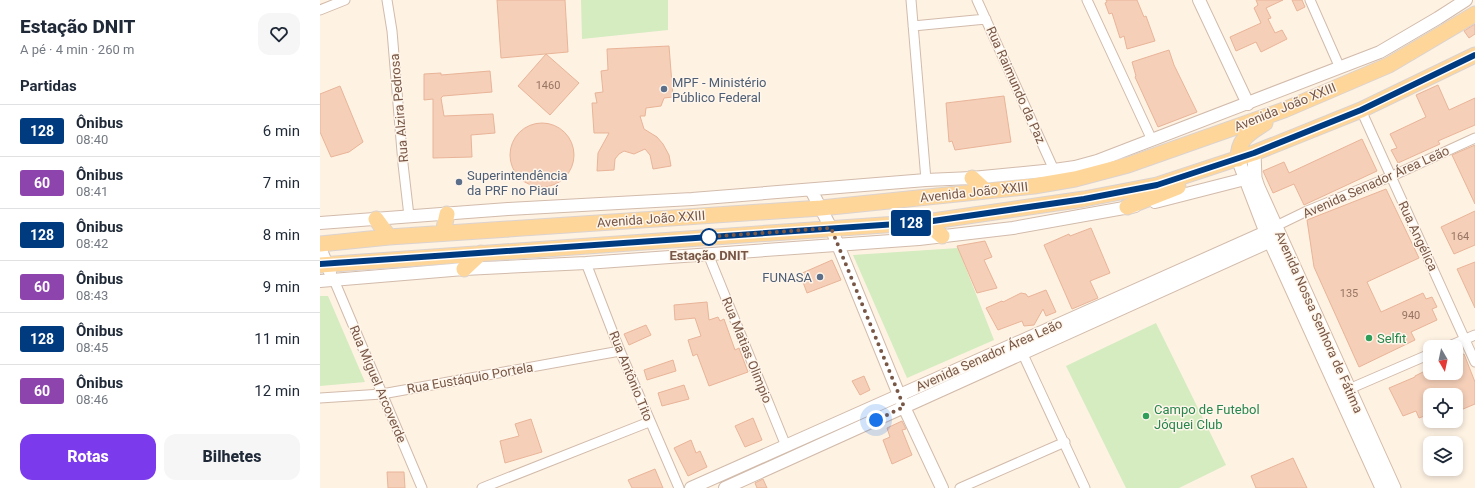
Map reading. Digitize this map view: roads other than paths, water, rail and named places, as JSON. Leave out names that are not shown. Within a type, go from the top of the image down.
[{"type":"main road","name":"Avenida João XXIII","points":[[320,244],[389,237],[821,208],[986,192],[1075,180],[1128,165],[1284,110],[1389,65],[1475,14]]},
{"type":"main road","name":"Avenida João XXIII","points":[[323,264],[926,222],[1084,199],[1157,185],[1238,159],[1361,110],[1475,55]]},
{"type":"main road","points":[[1238,159],[1238,152],[1242,140],[1249,133],[1284,110]]},
{"type":"main road","name":"Avenida Nossa Senhora de Fátima","points":[[1254,153],[1255,178],[1271,233],[1382,488]]},
{"type":"main road","name":"Avenida Nossa Senhora de Fátima","points":[[1238,159],[1245,179],[1349,389],[1394,488]]},
{"type":"main road","points":[[1127,207],[1204,177],[1218,166]]},
{"type":"main road","points":[[972,178],[986,192]]},
{"type":"main road","points":[[443,234],[447,214]]},
{"type":"main road","points":[[376,219],[389,237]]},
{"type":"main road","points":[[926,222],[942,236]]},
{"type":"main road","points":[[464,269],[481,253]]},
{"type":"street","points":[[320,10],[344,0]]},
{"type":"street","name":"Rua Alzira Pedrosa","points":[[387,0],[392,31],[403,164],[409,216]]},
{"type":"street","points":[[911,0],[926,180]]},
{"type":"street","name":"Rua Raimundo da Paz","points":[[977,0],[1054,170]]},
{"type":"street","points":[[1087,0],[1152,140]]},
{"type":"street","points":[[1199,0],[1248,104]]},
{"type":"street","points":[[1310,0],[1340,68]]},
{"type":"street","name":"Avenida João XXIII","points":[[320,223],[508,209],[692,199],[926,180],[972,178],[1074,167],[1097,161],[1380,52],[1466,0]]},
{"type":"street","points":[[913,26],[986,19]]},
{"type":"street","name":"Rua Angélica","points":[[1361,110],[1475,362]]},
{"type":"street","name":"Avenida Senador Área Leão","points":[[691,488],[1017,343],[1087,310],[1147,291],[1188,273],[1271,233],[1307,211],[1390,177],[1475,138]]},
{"type":"street","points":[[320,281],[464,269],[586,263],[942,236],[1013,228],[1154,202],[1245,179]]},
{"type":"street","points":[[811,190],[831,228],[904,407],[942,488]]},
{"type":"street","points":[[320,248],[323,264],[334,280]]},
{"type":"street","name":"Rua Matias Olimpio","points":[[708,254],[786,446]]},
{"type":"street","name":"Rua Antônio Tito","points":[[586,263],[620,351],[679,488]]},
{"type":"street","name":"Rua Miguel Arcoverde","points":[[334,280],[422,488]]},
{"type":"street","name":"Avenida Senador Área Leão","points":[[725,488],[1093,322],[1147,291]]},
{"type":"street","points":[[1087,310],[1093,322]]},
{"type":"street","points":[[1465,339],[1475,335]]},
{"type":"street","points":[[1017,343],[1065,442],[1085,488]]},
{"type":"street","name":"Rua Eustáquio Portela","points":[[320,398],[382,394],[620,351]]},
{"type":"street","points":[[1349,389],[1423,357]]},
{"type":"street","points":[[482,488],[650,422]]},
{"type":"street","points":[[960,488],[1065,442]]},
{"type":"place","name":"MPF - Ministério Público Federal","points":[[664,89]]},
{"type":"place","name":"Superintendência da PRF no Piauí","points":[[459,182]]},
{"type":"place","name":"Estação DNIT","points":[[709,237]]},
{"type":"place","name":"FUNASA","points":[[820,277]]},
{"type":"place","name":"Selfit","points":[[1369,338]]},
{"type":"place","name":"Campo de Futebol Jóquei Club","points":[[1146,416]]}]
